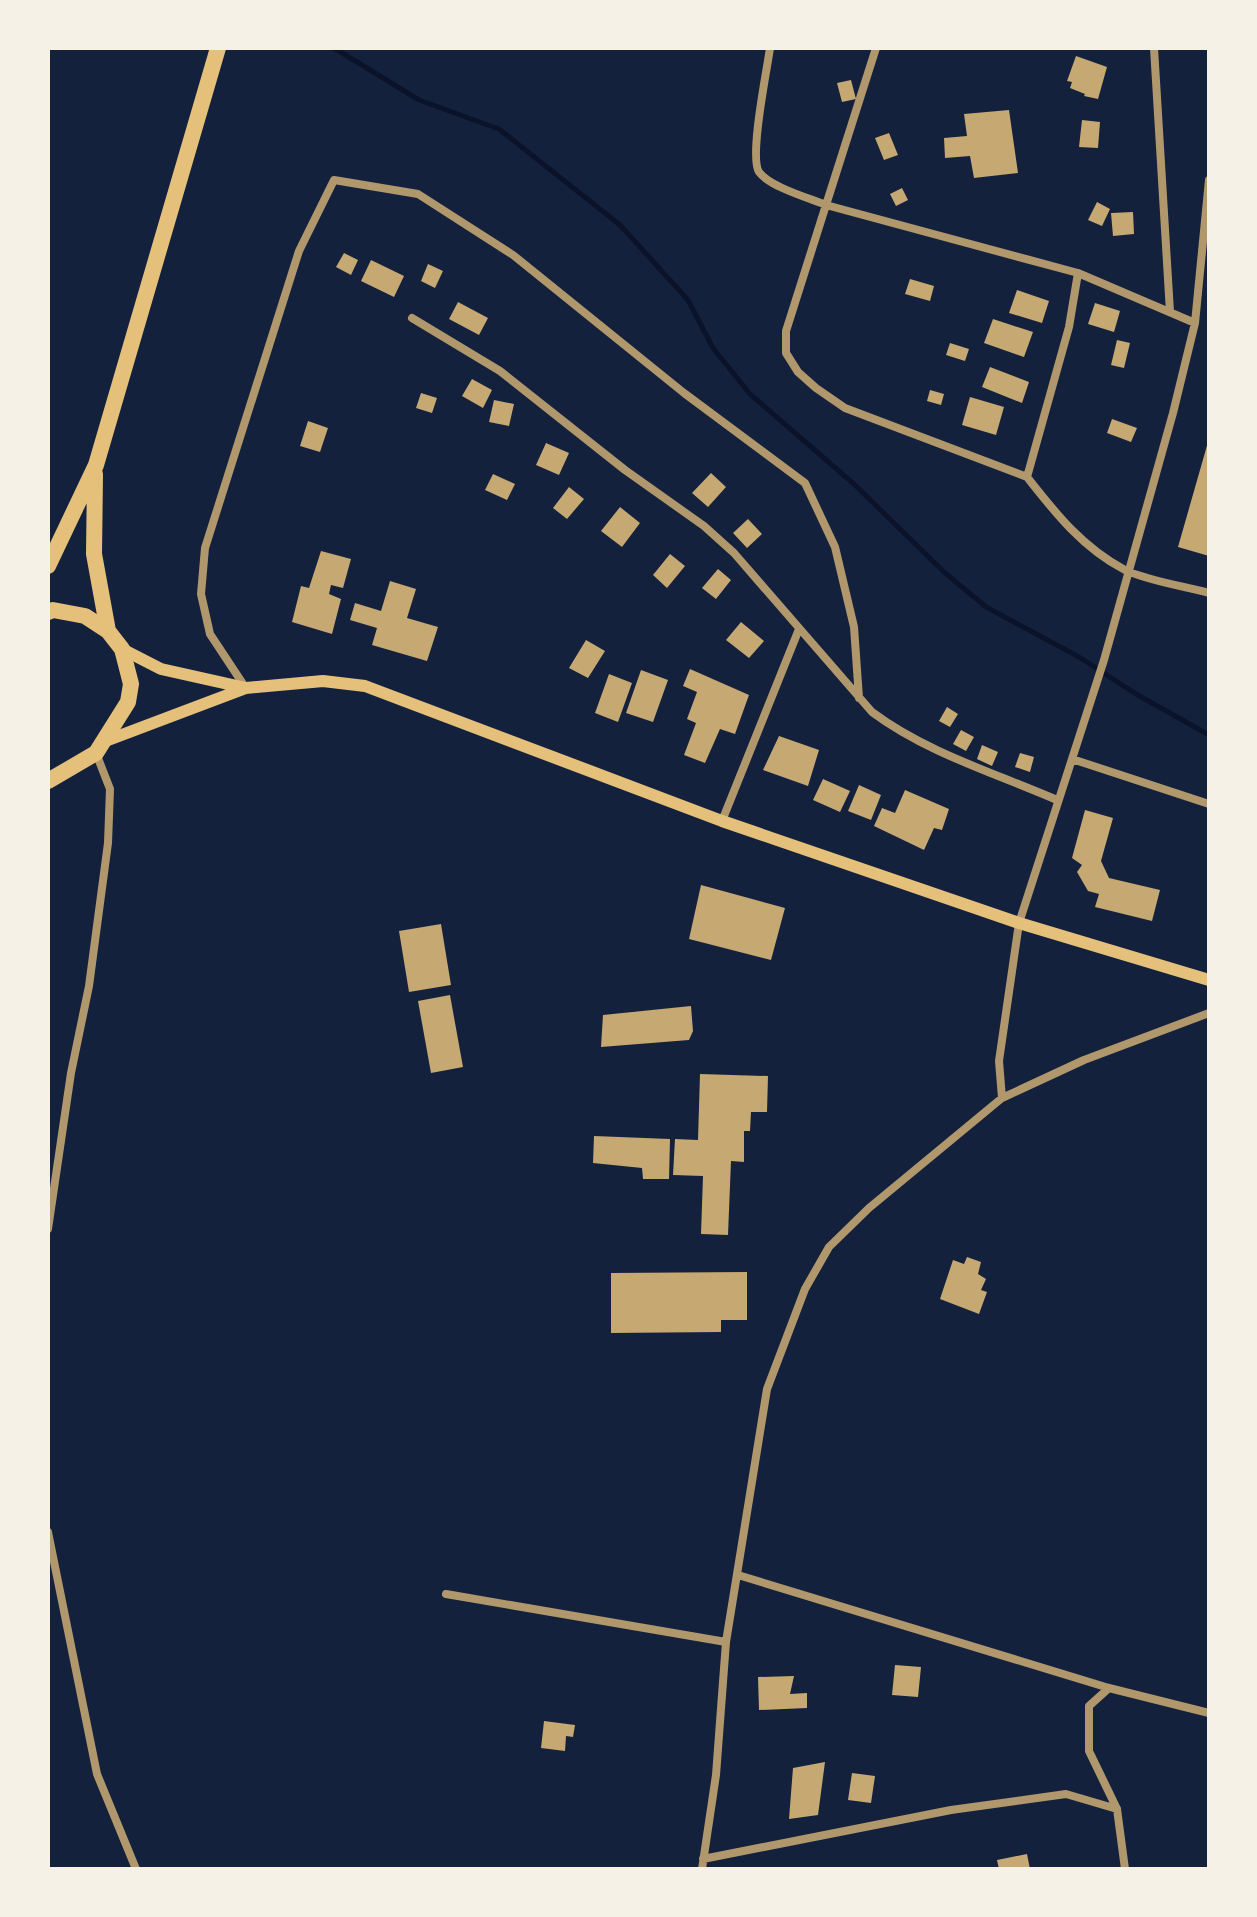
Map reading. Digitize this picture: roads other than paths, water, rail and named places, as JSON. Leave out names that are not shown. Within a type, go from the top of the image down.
[{"type":"highway","points":[[48,566],[96,465],[218,48]]},
{"type":"highway","points":[[96,465],[94,554],[108,631]]},
{"type":"highway","points":[[48,612],[53,610],[85,616],[108,631],[122,649],[131,684],[128,702],[99,747],[56,778],[48,797]]},
{"type":"main road","points":[[122,649],[161,669],[246,688]]},
{"type":"main road","points":[[99,747],[246,688],[323,681],[365,686],[722,821],[1019,923],[1209,980]]},
{"type":"street","points":[[770,48],[755,152],[758,170],[769,181],[826,205],[1078,273],[1195,323]]},
{"type":"street","points":[[876,48],[786,331],[786,353],[798,372],[845,408],[1027,477],[1066,526],[1088,547],[1128,571],[1209,593]]},
{"type":"street","points":[[1154,48],[1170,312]]},
{"type":"street","points":[[246,688],[210,634],[201,594],[205,548],[299,251],[334,180],[418,194],[501,247],[684,393],[805,483],[835,547],[854,627],[859,698]]},
{"type":"street","points":[[1002,1098],[999,1061],[1019,923],[1104,660],[1173,413],[1195,323],[1206,244],[1209,180]]},
{"type":"street","points":[[1027,477],[1069,327],[1078,273]]},
{"type":"street","points":[[412,318],[500,371],[625,470],[704,526],[734,553],[872,712],[898,732],[1057,800]]},
{"type":"street","points":[[722,821],[799,629]]},
{"type":"street","points":[[48,1229],[71,1073],[89,986],[108,843],[110,789],[99,747]]},
{"type":"street","points":[[1072,759],[1209,804]]},
{"type":"street","points":[[1117,1809],[1066,1794],[951,1810],[702,1864],[716,1775],[726,1642],[767,1389],[805,1289],[829,1247],[846,1228],[1002,1098],[1084,1060],[1209,1013]]},
{"type":"street","points":[[48,1532],[97,1774],[136,1869]]},
{"type":"street","points":[[738,1575],[1109,1688],[1209,1713]]},
{"type":"street","points":[[446,1594],[726,1642]]},
{"type":"street","points":[[1109,1688],[1089,1706],[1089,1751],[1117,1809],[1125,1869]]},
{"type":"waterway","points":[[334,48],[419,100],[499,129],[620,225],[688,300],[713,348],[750,394],[855,485],[944,572],[986,607],[1079,657],[1136,694],[1209,735]]}]
